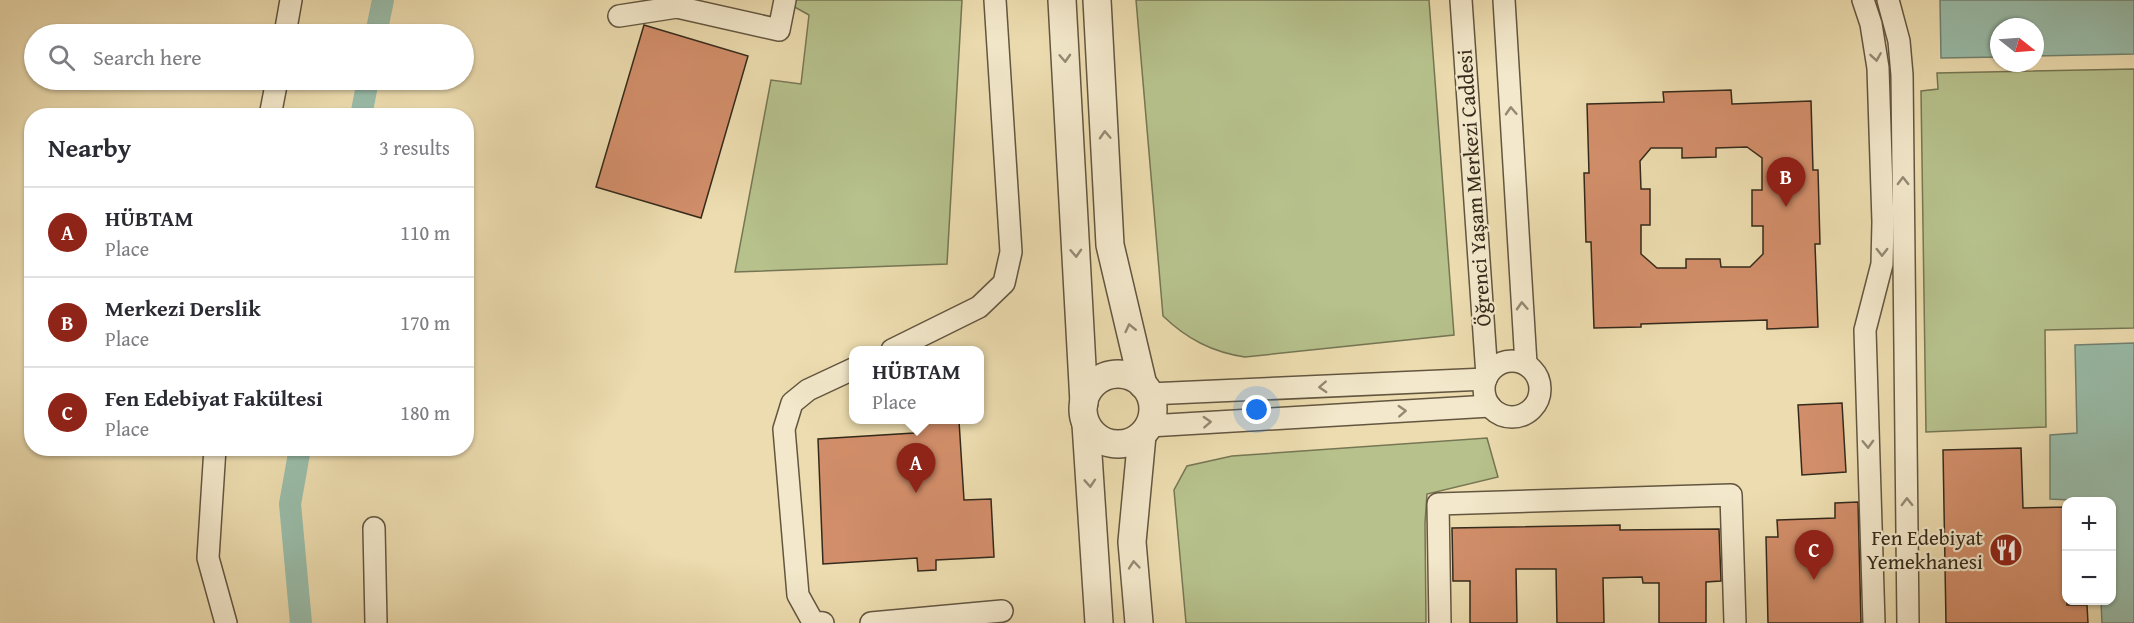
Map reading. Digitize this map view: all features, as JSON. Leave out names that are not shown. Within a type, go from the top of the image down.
[{"type":"street","points":[[287,24],[291,0]]},
{"type":"street","points":[[619,16],[677,7],[779,30],[784,0]]},
{"type":"street","points":[[902,346],[979,307],[1004,283],[1011,252],[994,0]]},
{"type":"street","points":[[1062,0],[1099,623]]},
{"type":"street","points":[[1097,0],[1110,245],[1146,389],[1152,404],[1152,415],[1146,430],[1132,542],[1139,623]]},
{"type":"street","name":"Öğrenci Yaşam Merkezi Caddesi","points":[[1461,0],[1487,377]]},
{"type":"street","name":"Öğrenci Yaşam Merkezi Caddesi","points":[[1504,0],[1526,364]]},
{"type":"street","points":[[1863,0],[1871,24],[1878,68],[1883,222],[1882,264],[1865,330],[1874,623]]},
{"type":"street","points":[[1888,0],[1899,41],[1902,75],[1908,623]]},
{"type":"street","points":[[272,108],[275,90]]},
{"type":"street","points":[[1507,361],[1526,364],[1533,370],[1541,388],[1534,407],[1527,414],[1517,417],[1505,417],[1493,411],[1486,401],[1484,388],[1487,377],[1496,366],[1507,361]]},
{"type":"street","points":[[823,623],[813,622],[798,595],[784,429],[792,403],[808,390],[849,371]]},
{"type":"street","points":[[1487,377],[1146,389],[1134,379],[1124,375],[1114,375],[1094,384],[1088,392],[1085,413],[1092,433],[1111,444],[1122,444],[1133,441],[1146,430],[1490,406]]},
{"type":"street","points":[[214,456],[208,558],[226,623]]},
{"type":"street","points":[[1440,623],[1438,504],[1731,495],[1735,623]]},
{"type":"street","points":[[374,528],[376,623]]},
{"type":"street","points":[[871,623],[1002,611]]},
{"type":"green space","points":[[791,0],[962,0],[947,264],[735,272],[771,80],[801,84],[809,15],[791,5]]},
{"type":"green space","points":[[1136,0],[1429,0],[1454,335],[1245,357],[1222,352],[1191,338],[1163,316]]},
{"type":"green space","points":[[2134,69],[2134,328],[2045,330],[2046,427],[1926,432],[1921,91],[1938,89],[1937,73]]},
{"type":"green space","points":[[1487,438],[1498,477],[1427,494],[1426,623],[1186,623],[1174,490],[1187,466],[1232,456]]},
{"type":"shaded area","points":[[1940,0],[2134,0],[2134,54],[2044,56],[2044,18],[1990,18],[1990,57],[1941,58]]},
{"type":"shaded area","points":[[2134,343],[2134,623],[2102,623],[2101,605],[2116,605],[2116,497],[2050,499],[2050,435],[2077,433],[2075,345]]},
{"type":"building","points":[[644,25],[748,56],[701,218],[596,187]]},
{"type":"building","points":[[1731,90],[1732,104],[1811,101],[1813,170],[1818,170],[1820,244],[1815,244],[1818,327],[1767,329],[1767,320],[1641,324],[1641,327],[1594,328],[1591,242],[1586,242],[1584,173],[1589,173],[1587,104],[1664,102],[1663,92]],"holes":[[[1747,147],[1762,158],[1762,190],[1752,190],[1752,226],[1763,226],[1763,254],[1750,267],[1721,267],[1720,259],[1686,259],[1686,268],[1657,268],[1641,254],[1641,225],[1650,225],[1650,189],[1641,189],[1640,161],[1651,148],[1682,148],[1682,158],[1716,157],[1716,148]]]},
{"type":"building","points":[[1842,403],[1846,472],[1802,475],[1798,405]]},
{"type":"building","points":[[914,424],[959,424],[964,500],[991,499],[994,557],[936,560],[936,570],[918,571],[917,558],[823,564],[818,439],[914,433]]},
{"type":"building","name":"Fen Edebiyat Yemekhanesi","points":[[2021,448],[2023,508],[2062,507],[2062,605],[2087,605],[2088,623],[1946,623],[1943,450]]},
{"type":"building","points":[[1858,502],[1861,623],[1768,623],[1766,537],[1778,537],[1777,520],[1835,518],[1835,503]]},
{"type":"building","points":[[1620,525],[1620,530],[1719,529],[1721,581],[1706,582],[1706,623],[1659,623],[1659,583],[1643,583],[1642,577],[1603,578],[1604,623],[1557,623],[1556,569],[1516,569],[1517,623],[1470,623],[1470,581],[1453,581],[1452,528]]},
{"type":"waterway","points":[[378,24],[383,0]]},
{"type":"waterway","points":[[363,108],[366,90]]},
{"type":"waterway","points":[[299,456],[290,504],[301,623]]},
{"type":"place","name":"Merkezi Derslik","points":[[1786,207]]},
{"type":"place","name":"HÜBTAM","points":[[916,493]]},
{"type":"place","name":"Fen Edebiyat Yemekhanesi","points":[[2006,550]]},
{"type":"place","name":"Fen Edebiyat Fakültesi","points":[[1814,580]]}]
